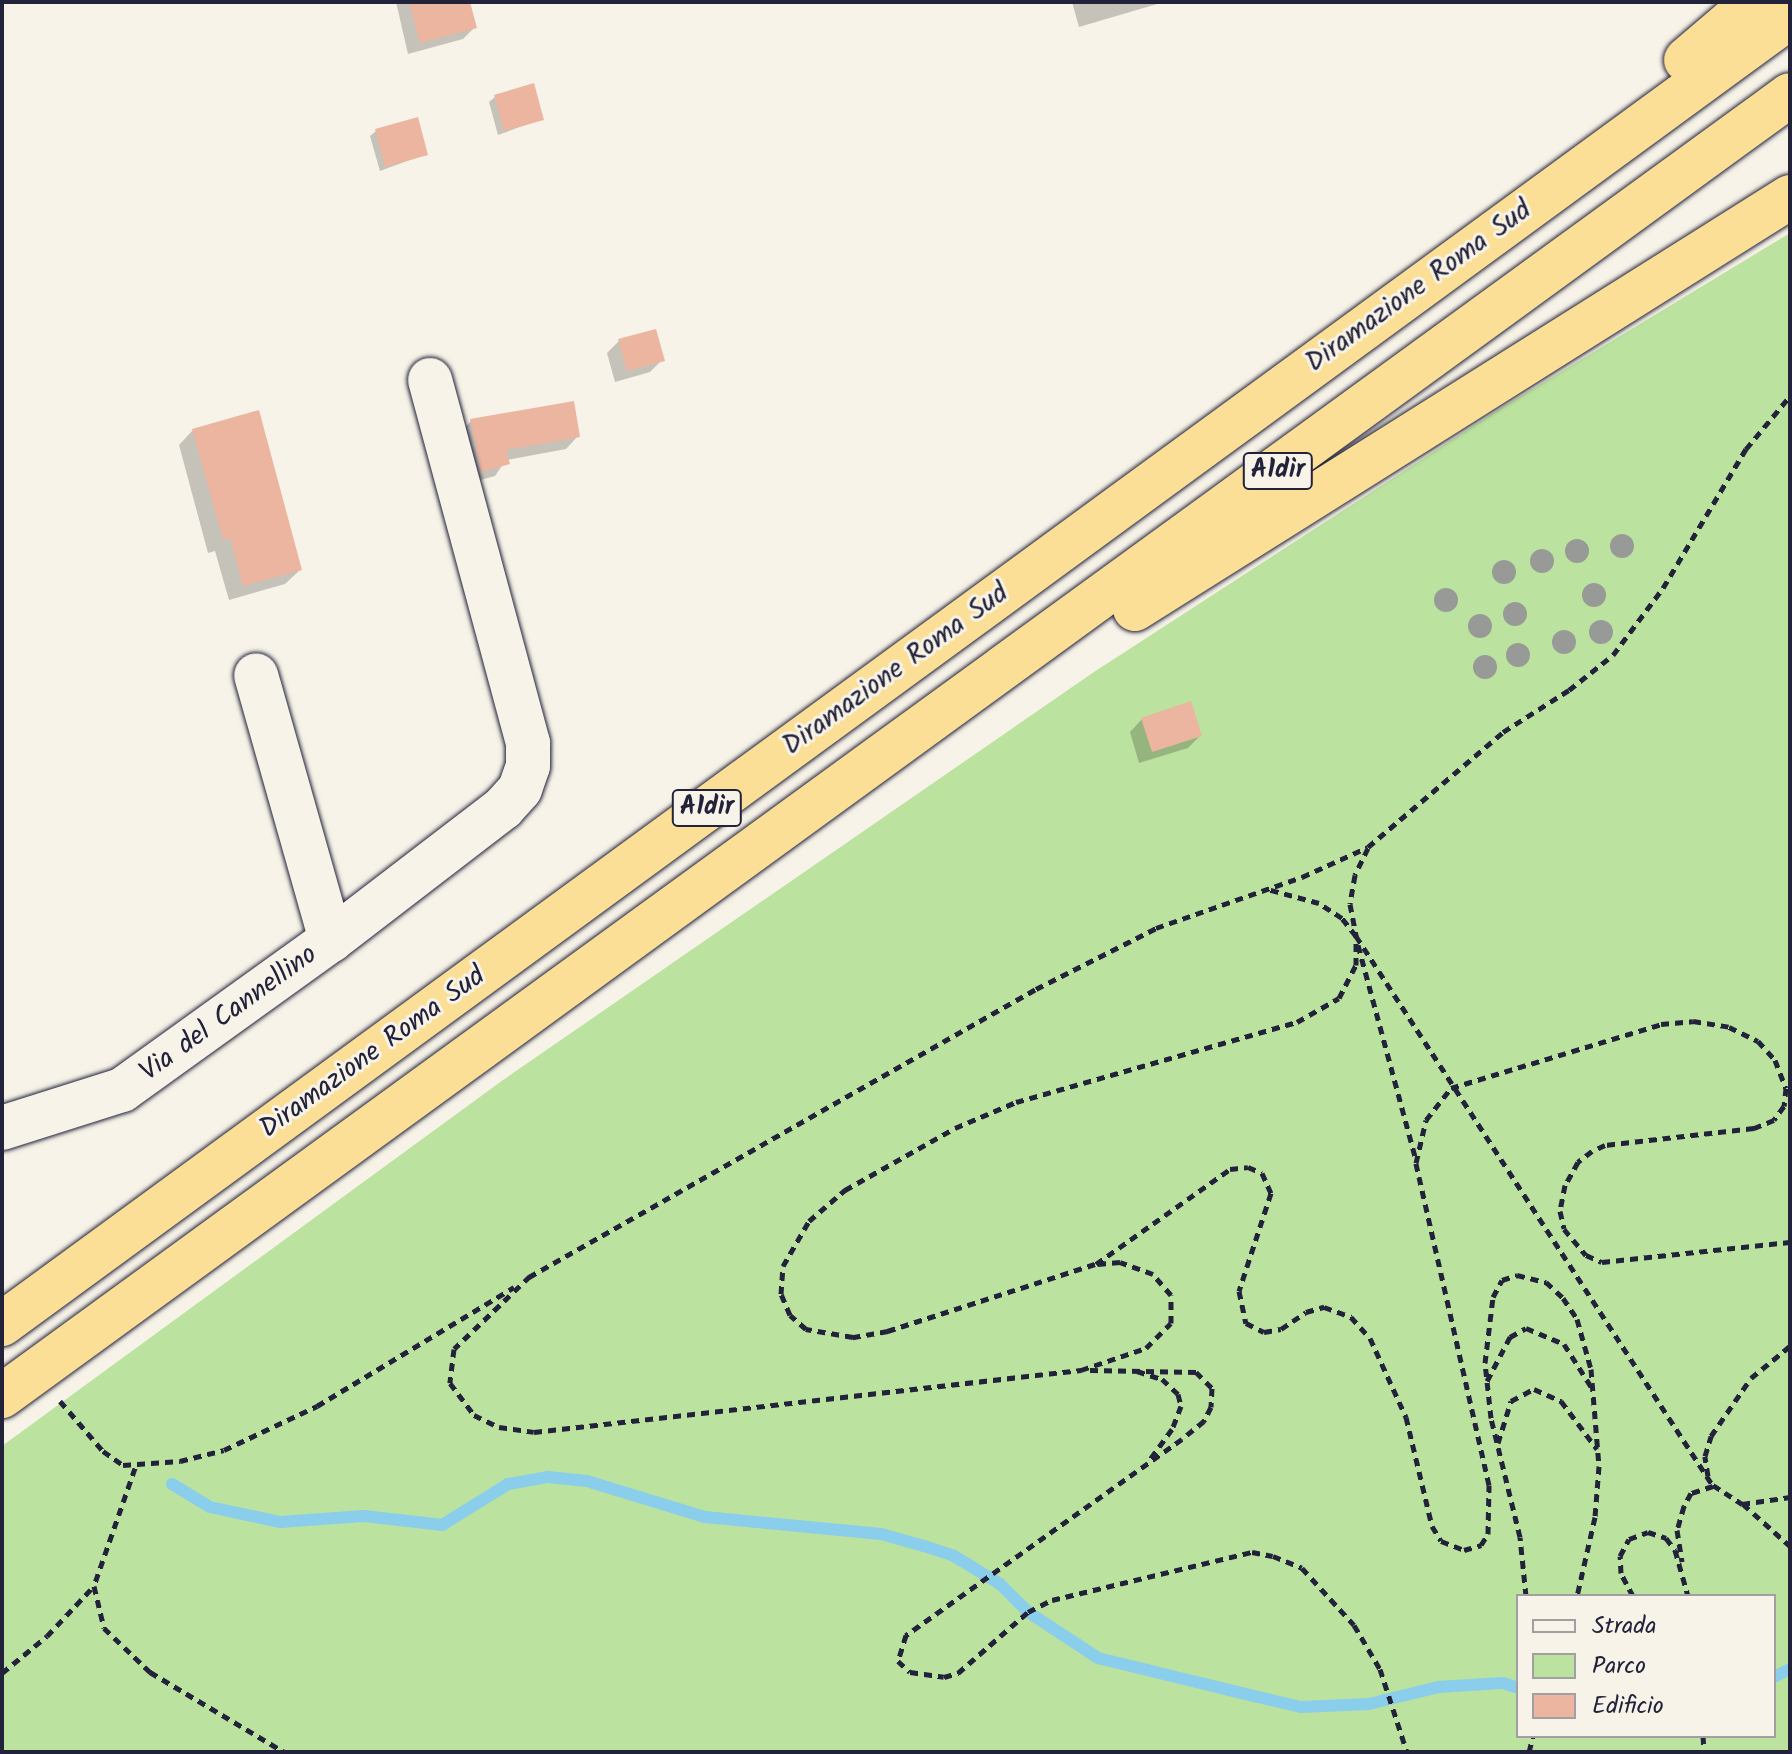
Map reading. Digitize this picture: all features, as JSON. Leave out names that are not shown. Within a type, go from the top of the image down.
[{"type":"highway","points":[[1412,291],[1754,2]]},
{"type":"highway","name":"Diramazione Roma Sud","points":[[2,1324],[1790,17]]},
{"type":"highway","name":"A1dir","points":[[2,1396],[1790,95]]},
{"type":"highway","points":[[764,844],[1790,197]]},
{"type":"street","points":[[331,940],[503,808],[520,789],[528,766],[528,743],[430,380]]},
{"type":"street","name":"Via del Cannellino","points":[[2,1128],[122,1090],[331,940],[256,675]]},
{"type":"path","points":[[60,1401],[103,1451],[135,1468],[224,1450],[393,1364],[530,1276],[1036,989],[1156,928],[1267,889],[1368,847],[1503,732],[1613,655],[1663,588],[1746,449],[1790,396]]},
{"type":"path","points":[[1095,1264],[1230,1169],[1248,1167],[1262,1173],[1271,1193],[1239,1291],[1246,1323],[1264,1332],[1324,1307],[1351,1317],[1370,1338],[1406,1417],[1432,1526],[1451,1549],[1481,1545],[1492,1515],[1489,1485],[1416,1163],[1350,904],[1355,875],[1368,847]]},
{"type":"path","points":[[1267,889],[1319,903],[1342,918],[1456,1086],[1713,1486],[1742,1504],[1790,1546]]},
{"type":"path","points":[[1081,1370],[1146,1348],[1171,1323],[1171,1295],[1153,1274],[1120,1262],[1095,1264],[888,1331],[853,1337],[806,1329],[790,1315],[781,1294],[783,1266],[794,1242],[845,1190],[955,1128],[1016,1102],[1320,1012],[1350,982],[1356,936]]},
{"type":"path","points":[[1416,1163],[1426,1120],[1456,1086],[1661,1024],[1693,1021],[1729,1027],[1758,1041],[1775,1060],[1786,1088],[1784,1106],[1774,1120],[1754,1128],[1605,1145],[1592,1151],[1578,1162],[1565,1185],[1560,1211],[1564,1229],[1586,1255],[1602,1262],[1790,1242]]},
{"type":"path","points":[[1526,1594],[1520,1537],[1498,1447],[1487,1382],[1493,1297],[1502,1280],[1517,1275],[1546,1282],[1577,1319],[1594,1390],[1598,1451],[1595,1517],[1577,1594]]},
{"type":"path","points":[[530,1276],[470,1330],[450,1361],[450,1383],[458,1398],[474,1415],[499,1427],[566,1433],[1081,1370],[1182,1368],[1196,1372],[1212,1388],[1204,1421],[906,1635],[898,1661],[910,1672],[944,1677],[958,1673],[1028,1612],[1052,1600],[1252,1552],[1302,1568],[1354,1625],[1380,1669],[1407,1752]]},
{"type":"path","points":[[1487,1382],[1510,1337],[1526,1328],[1564,1344],[1594,1390]]},
{"type":"path","points":[[1713,1486],[1705,1456],[1711,1436],[1751,1378],[1790,1346]]},
{"type":"path","points":[[1133,1369],[1162,1379],[1178,1394],[1181,1406],[1172,1429],[1145,1465]]},
{"type":"path","points":[[1498,1447],[1502,1417],[1511,1401],[1534,1389],[1561,1401],[1598,1451]]},
{"type":"path","points":[[2,1673],[47,1636],[94,1586],[135,1468]]},
{"type":"path","points":[[1688,1594],[1677,1530],[1691,1493],[1713,1486]]},
{"type":"path","points":[[1742,1504],[1790,1497]]},
{"type":"path","points":[[1632,1594],[1618,1565],[1629,1539],[1639,1533],[1657,1534],[1682,1562]]},
{"type":"path","points":[[94,1586],[99,1618],[121,1649],[186,1697],[284,1752]]},
{"type":"green space","points":[[1790,233],[1790,1752],[2,1752],[2,1446],[503,1080],[1094,672],[1498,410]]},
{"type":"building","points":[[409,2],[470,2],[477,28],[420,43]]},
{"type":"building","points":[[534,83],[544,120],[504,131],[494,95]]},
{"type":"building","points":[[418,117],[428,155],[385,167],[375,129]]},
{"type":"building","points":[[656,329],[665,361],[627,371],[618,339]]},
{"type":"building","points":[[574,401],[580,437],[506,450],[510,464],[481,472],[470,419]]},
{"type":"building","points":[[259,410],[302,570],[243,586],[230,538],[223,540],[192,429]]},
{"type":"building","points":[[1191,701],[1202,736],[1152,752],[1141,718]]},
{"type":"waterway","points":[[172,1484],[210,1507],[280,1522],[364,1516],[442,1525],[508,1484],[548,1477],[587,1481],[705,1517],[881,1534],[924,1546],[954,1556],[1000,1584],[1028,1612],[1098,1658],[1301,1707],[1369,1704],[1438,1687],[1503,1683],[1516,1687]]},
{"type":"waterway","points":[[1776,1676],[1790,1669]]}]
